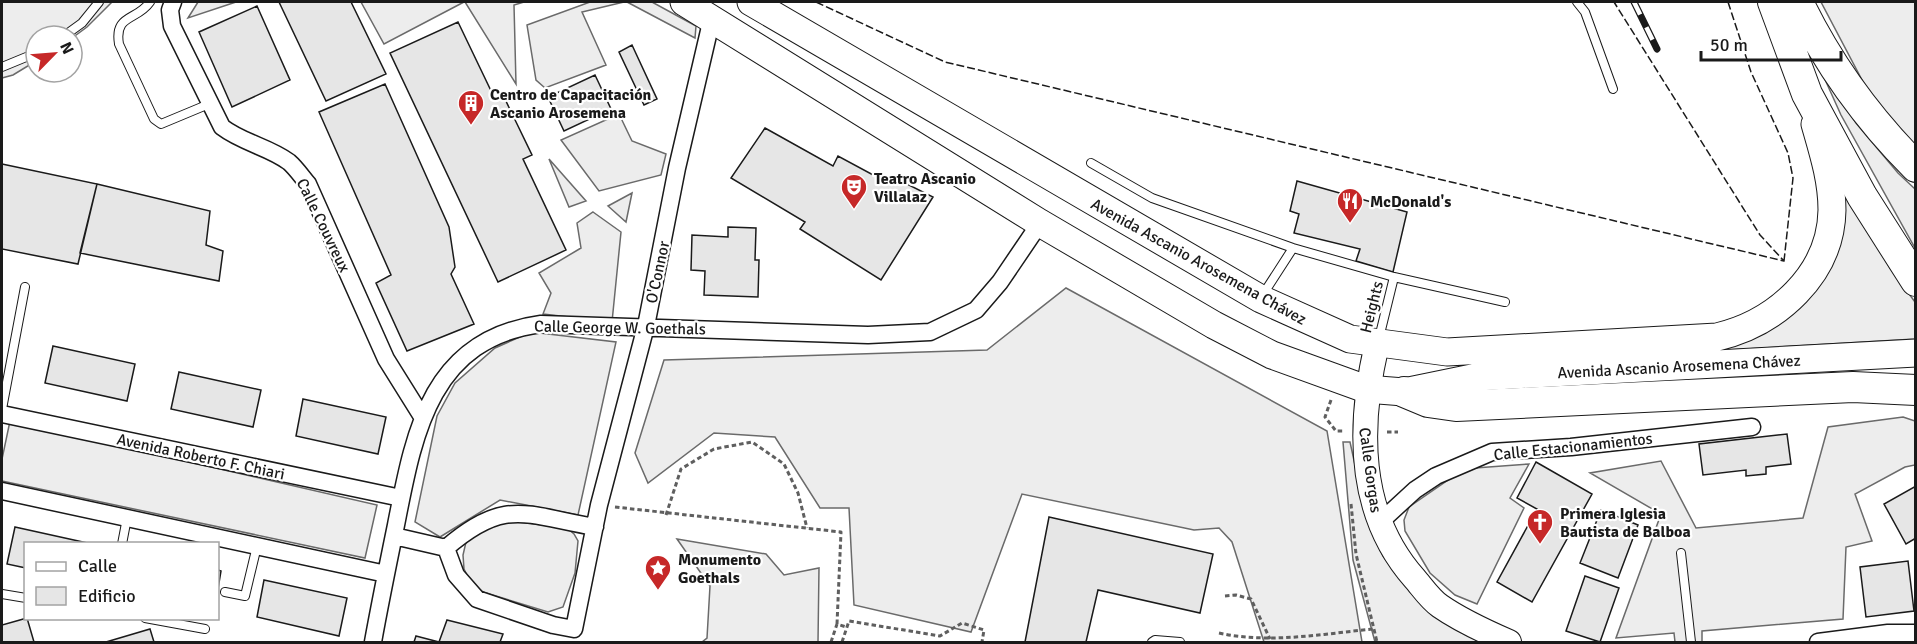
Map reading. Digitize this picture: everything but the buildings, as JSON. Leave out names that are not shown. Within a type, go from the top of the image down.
[{"type":"highway","points":[[1773,2],[1807,94],[1862,196],[1916,281]]},
{"type":"highway","points":[[1798,2],[1839,75],[1871,119],[1916,167]]},
{"type":"highway","points":[[1404,392],[1428,402],[1456,406],[1853,387],[1916,390]]},
{"type":"main road","name":"Avenida Ascanio Arosemena Chávez","points":[[684,2],[1040,223],[1241,339],[1272,355],[1366,389],[1404,392],[1477,377],[1916,353]]},
{"type":"main road","name":"Avenida Ascanio Arosemena Chávez","points":[[751,2],[1261,299],[1330,332],[1350,339],[1447,352],[1717,338],[1752,327],[1778,310],[1805,281],[1821,257],[1832,211],[1826,163],[1807,94]]},
{"type":"street","name":"Calle Couvreux","points":[[173,2],[170,10],[172,26],[222,126],[236,137],[268,149],[291,163],[308,184],[386,359],[421,415]]},
{"type":"street","name":"O'Connor","points":[[446,548],[456,575],[477,598],[553,625],[574,629],[599,505],[646,326],[677,168],[712,18]]},
{"type":"street","name":"Calle George W. Goethals","points":[[373,642],[401,498],[421,415],[439,384],[462,359],[484,342],[512,327],[541,324],[868,335],[930,332],[976,310],[1000,282],[1040,223]]},
{"type":"street","name":"Calle Gorgas","points":[[1377,344],[1366,389],[1364,431],[1369,478],[1378,524],[1405,568],[1438,605],[1509,642]]},
{"type":"street","name":"Avenida Roberto F. Chiari","points":[[2,414],[401,498]]},
{"type":"street","name":"Calle Estacionamientos","points":[[1378,524],[1415,490],[1436,476],[1492,452],[1570,447],[1752,427]]},
{"type":"street","points":[[2,490],[386,574]]},
{"type":"street","points":[[394,536],[446,548],[481,521],[504,513],[533,515],[595,527]]},
{"type":"street","points":[[1818,642],[1888,633],[1916,633]]},
{"type":"lane","points":[[81,24],[99,2]]},
{"type":"lane","points":[[150,2],[122,22],[117,32],[119,44],[154,119],[161,124],[170,122],[209,104]]},
{"type":"lane","points":[[1577,2],[1585,12],[1613,89]]},
{"type":"lane","points":[[2,67],[24,58]]},
{"type":"lane","points":[[1091,163],[1152,198],[1293,248],[1394,277],[1505,302]]},
{"type":"lane","points":[[1261,299],[1293,248]]},
{"type":"lane","name":"Heights","points":[[1377,344],[1394,277]]},
{"type":"lane","points":[[2,409],[25,287]]},
{"type":"lane","points":[[122,542],[127,518]]},
{"type":"lane","points":[[225,592],[245,596],[257,546]]},
{"type":"lane","points":[[1681,553],[1691,642]]},
{"type":"lane","points":[[2,594],[24,598]]},
{"type":"lane","points":[[156,620],[205,629]]},
{"type":"lane","points":[[1152,642],[1155,640],[1180,642]]},
{"type":"path","points":[[1344,431],[1345,442]]},
{"type":"path","points":[[666,515],[681,470],[714,449],[752,442],[784,464],[798,493],[807,528]]},
{"type":"path","points":[[1350,498],[1356,554],[1377,642]]},
{"type":"path","points":[[599,505],[666,515],[841,532],[837,624],[831,642]]},
{"type":"path","points":[[1225,596],[1236,595],[1251,599],[1270,639]]},
{"type":"path","points":[[842,642],[849,621],[940,636],[962,623],[984,630],[982,642]]},
{"type":"path","points":[[837,624],[846,627]]},
{"type":"path","points":[[1219,633],[1242,639],[1270,639],[1373,629]]},
{"type":"shaded area","points":[[2,2],[112,2],[84,29],[84,24],[24,24],[24,68],[2,78]]},
{"type":"shaded area","points":[[198,2],[236,2],[188,18]]},
{"type":"shaded area","points":[[361,2],[464,2],[384,44]]},
{"type":"shaded area","points":[[465,2],[524,2],[514,5],[516,84]]},
{"type":"shaded area","points":[[590,2],[624,2],[582,12],[606,65],[545,88],[536,80],[527,25]]},
{"type":"shaded area","points":[[627,2],[652,2],[696,26],[695,38]]},
{"type":"shaded area","points":[[1821,2],[1915,2],[1915,149],[1871,97]]},
{"type":"shaded area","points":[[1813,53],[1856,123],[1898,173],[1915,189],[1915,248],[1841,115]]},
{"type":"shaded area","points":[[619,114],[632,141],[666,154],[661,175],[599,191],[561,140]]},
{"type":"shaded area","points":[[549,159],[586,201],[569,207]]},
{"type":"shaded area","points":[[1843,182],[1890,268],[1915,302],[1915,339],[1712,351],[1780,323]]},
{"type":"shaded area","points":[[632,193],[626,222],[608,206]]},
{"type":"shaded area","points":[[593,212],[621,232],[612,322],[543,314],[551,293],[539,273],[581,248],[577,223]]},
{"type":"shaded area","points":[[1066,288],[1327,431],[1362,642],[1264,642],[1232,542],[1219,528],[1194,530],[1022,494],[971,632],[854,605],[849,508],[820,508],[775,437],[714,433],[648,483],[635,453],[664,360],[987,350]]},
{"type":"shaded area","points":[[531,332],[616,342],[578,515],[500,500],[440,537],[415,522],[437,416],[455,383],[495,348]]},
{"type":"shaded area","points":[[1903,417],[1915,421],[1915,465],[1905,467],[1855,494],[1872,541],[1846,547],[1843,619],[1702,631],[1702,642],[1675,642],[1674,633],[1616,638],[1661,514],[1590,473],[1661,461],[1696,528],[1803,518],[1828,427]]},
{"type":"shaded area","points":[[10,421],[377,505],[365,558],[2,481],[2,459]]},
{"type":"shaded area","points":[[1343,442],[1350,442],[1367,520],[1383,556],[1401,580],[1439,618],[1480,642],[1375,642],[1353,560]]},
{"type":"shaded area","points":[[1529,464],[1510,498],[1524,508],[1477,604],[1455,595],[1430,573],[1405,531],[1404,520],[1409,507],[1454,476],[1475,468]]},
{"type":"shaded area","points":[[501,520],[567,528],[574,534],[578,541],[575,573],[563,607],[548,612],[483,592],[470,581],[464,569],[463,555],[466,542],[473,532]]},
{"type":"shaded area","points":[[677,539],[766,554],[784,575],[819,568],[818,642],[702,642],[707,638],[710,586]]},
{"type":"railway","points":[[1634,2],[1657,49]]},
{"type":"fence","points":[[816,2],[945,62],[1784,261],[1760,235],[1614,2]]},
{"type":"fence","points":[[1728,2],[1751,72],[1788,153],[1793,178],[1784,261]]},
{"type":"place","name":"Centro de Capacitación Ascanio Arosemena","points":[[471,126]]},
{"type":"place","name":"Teatro Ascanio Villalaz","points":[[854,210]]},
{"type":"place","name":"McDonald's","points":[[1350,224]]},
{"type":"place","name":"Primera Iglesia Bautista de Balboa","points":[[1540,545]]},
{"type":"place","name":"Monumento Goethals","points":[[658,591]]}]
